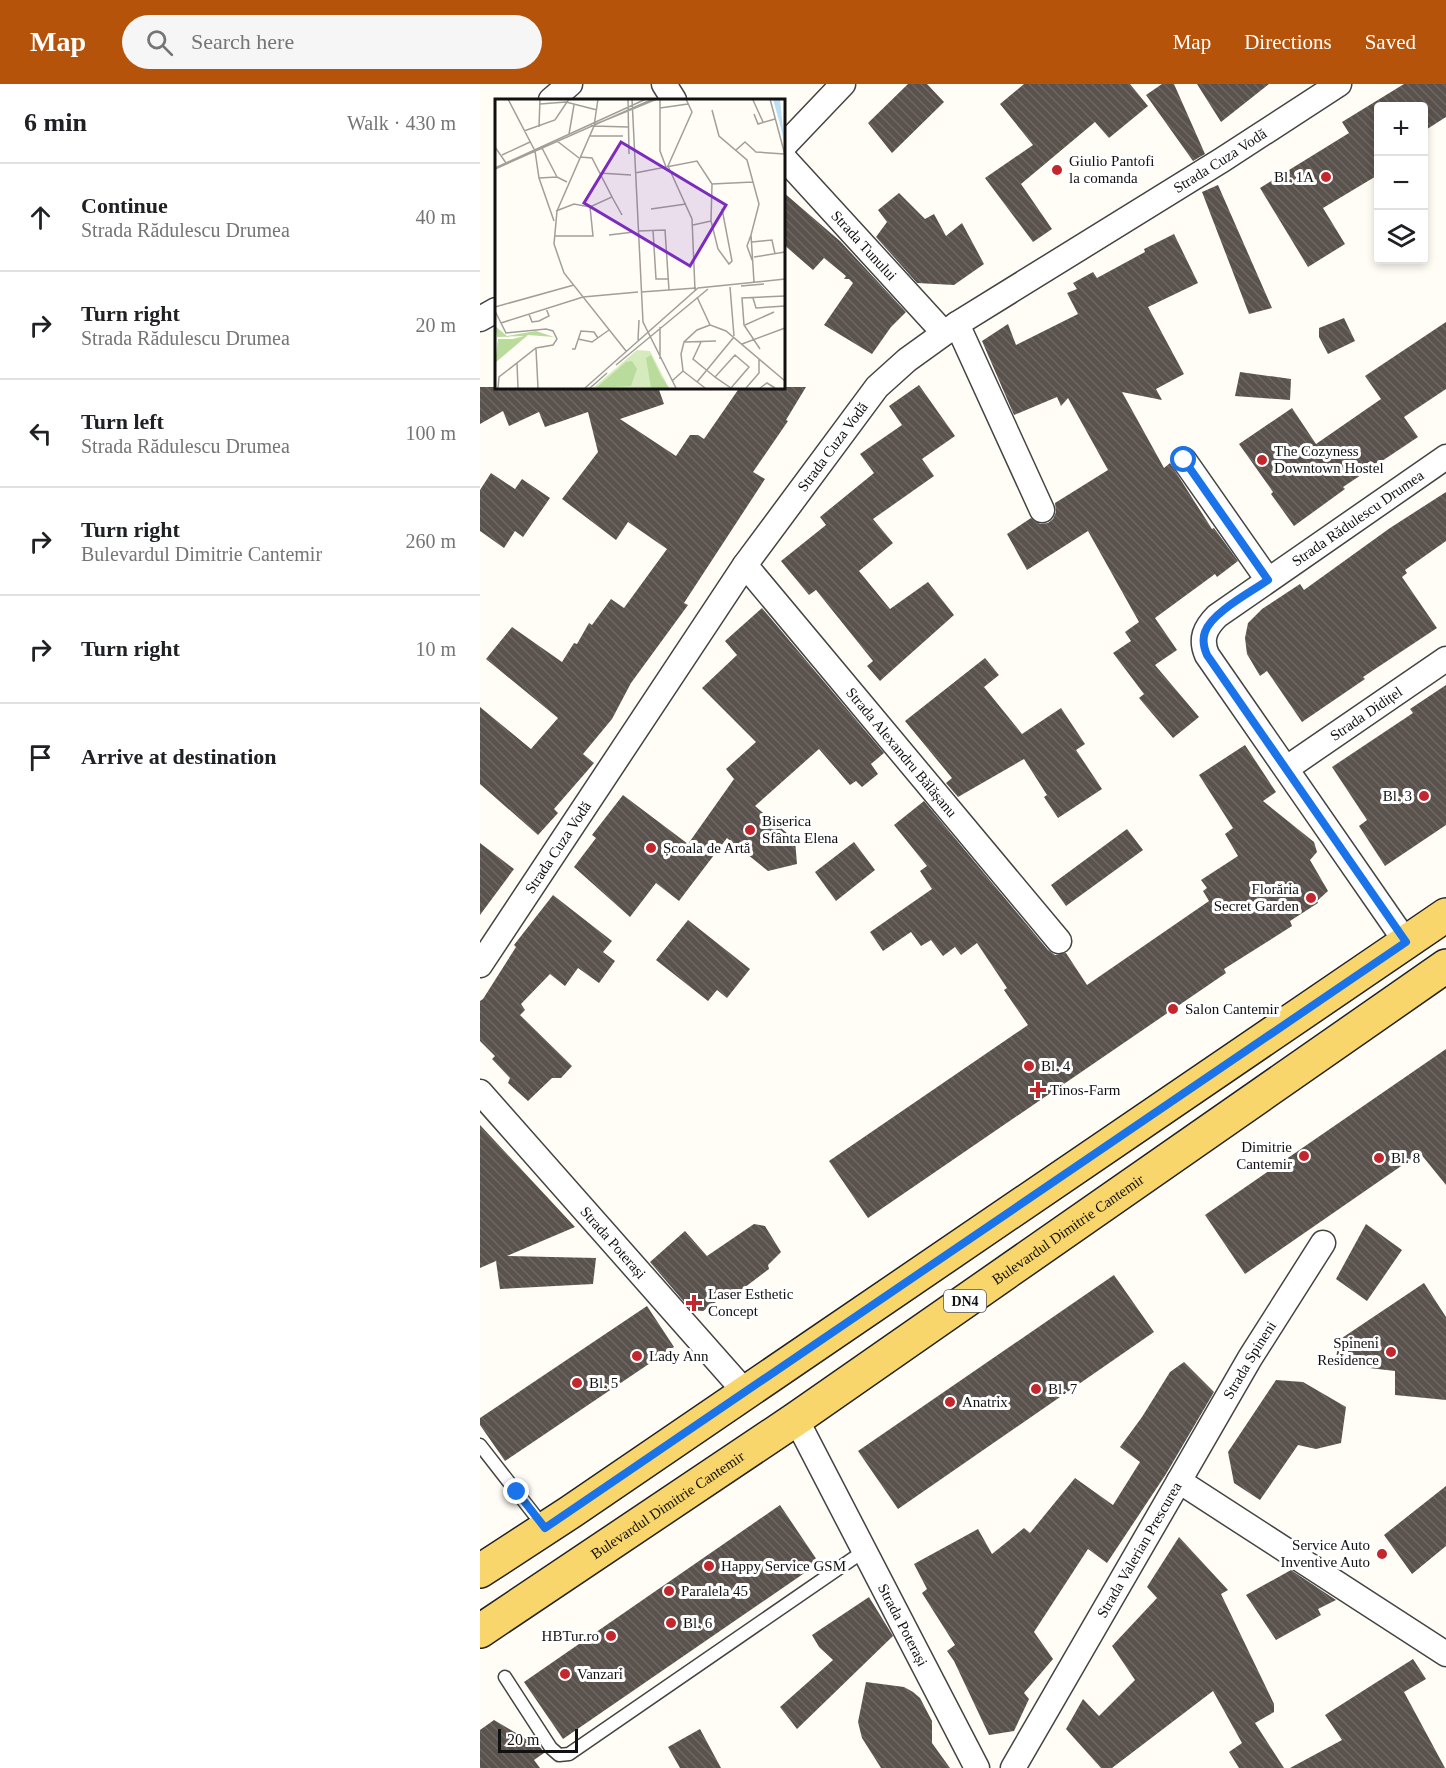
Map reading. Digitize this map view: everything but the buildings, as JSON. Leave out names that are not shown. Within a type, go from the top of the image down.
[{"type":"main road","points":[[480,1571],[746,1393],[1446,915]]},
{"type":"main road","name":"Bulevardul Dimitrie Cantemir","points":[[480,1631],[796,1419],[1444,972]]},
{"type":"street","points":[[552,99],[570,84]]},
{"type":"street","points":[[664,84],[673,99]]},
{"type":"street","points":[[784,146],[843,84]]},
{"type":"street","name":"Strada Cuza Vodă","points":[[480,965],[746,565],[877,387],[907,360],[951,328],[1340,84]]},
{"type":"street","name":"Strada Tunului","points":[[784,158],[951,328],[1042,510]]},
{"type":"street","points":[[480,319],[495,311]]},
{"type":"street","name":"Strada Rădulescu Drumea","points":[[1406,942],[1207,655],[1204,643],[1206,628],[1213,620],[1446,457]]},
{"type":"street","points":[[1184,460],[1268,580]]},
{"type":"street","name":"Strada Alexandru Bălășanu","points":[[746,565],[1059,941]]},
{"type":"street","name":"Strada Didițel","points":[[1287,768],[1446,659]]},
{"type":"street","name":"Strada Poterași","points":[[480,1092],[746,1393]]},
{"type":"street","name":"Strada Spineni","points":[[1179,1481],[1250,1358],[1323,1243]]},
{"type":"street","name":"Strada Poterași","points":[[796,1419],[977,1768]]},
{"type":"street","name":"Strada Valerian Prescurea","points":[[1013,1768],[1179,1481],[1446,1654]]},
{"type":"lane","points":[[480,1445],[545,1528]]},
{"type":"lane","points":[[505,1677],[551,1748],[559,1755],[569,1754],[864,1551]]},
{"type":"place","name":"Giulio Pantofi la comanda","points":[[1057,170]]},
{"type":"place","name":"Bl. 1A","points":[[1326,177]]},
{"type":"place","name":"The Cozyness Downtown Hostel","points":[[1262,460]]},
{"type":"place","name":"Bl. 3","points":[[1424,796]]},
{"type":"place","name":"Biserica Sfânta Elena","points":[[750,830]]},
{"type":"place","name":"Școala de Artă","points":[[651,848]]},
{"type":"place","name":"Florăria Secret Garden","points":[[1311,898]]},
{"type":"place","name":"Salon Cantemir","points":[[1173,1009]]},
{"type":"place","name":"Bl. 4","points":[[1029,1066]]},
{"type":"place","name":"Tinos-Farm","points":[[1038,1090]]},
{"type":"place","name":"Dimitrie Cantemir","points":[[1304,1156]]},
{"type":"place","name":"Bl. 8","points":[[1379,1158]]},
{"type":"place","name":"Laser Esthetic Concept","points":[[694,1303]]},
{"type":"place","name":"Spineni Residence","points":[[1391,1352]]},
{"type":"place","name":"Lady Ann","points":[[637,1356]]},
{"type":"place","name":"Bl. 5","points":[[577,1383]]},
{"type":"place","name":"Bl. 7","points":[[1036,1389]]},
{"type":"place","name":"Anatrix","points":[[950,1402]]},
{"type":"place","name":"Service Auto Inventive Auto","points":[[1382,1554]]},
{"type":"place","name":"Happy Service GSM","points":[[709,1566]]},
{"type":"place","name":"Paralela 45","points":[[669,1591]]},
{"type":"place","name":"Bl. 6","points":[[671,1623]]},
{"type":"place","name":"HBTur.ro","points":[[611,1636]]},
{"type":"place","name":"Vanzari","points":[[565,1674]]},
{"type":"route","points":[[517,1492],[545,1528],[1406,942],[1207,655],[1203,638],[1209,624],[1268,580],[1184,460]]}]
